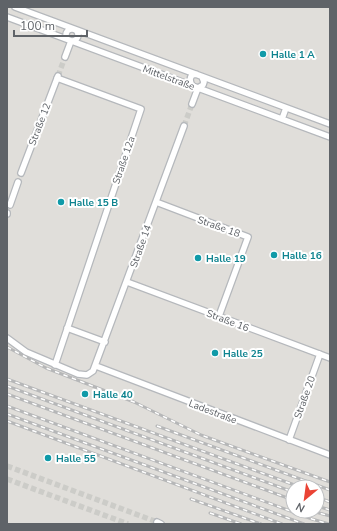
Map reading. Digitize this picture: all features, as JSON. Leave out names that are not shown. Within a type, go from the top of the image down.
[{"type":"street","name":"Mittelstraße","points":[[15,7],[330,124]]},
{"type":"street","name":"Mittelstraße","points":[[7,17],[330,137]]},
{"type":"street","points":[[65,57],[71,41],[78,38],[78,33],[75,29],[70,29],[66,33],[66,38],[71,41]]},
{"type":"street","points":[[192,86],[190,81],[192,75],[199,76],[204,82],[203,85],[198,88],[192,104]]},
{"type":"street","name":"Straße 12","points":[[21,173],[57,77]]},
{"type":"street","name":"Straße 12a","points":[[54,365],[141,109],[57,77]]},
{"type":"street","points":[[282,119],[286,108]]},
{"type":"street","name":"Straße 14","points":[[96,366],[184,126]]},
{"type":"street","points":[[10,205],[18,182]]},
{"type":"street","name":"Straße 18","points":[[156,202],[248,237],[219,316]]},
{"type":"street","name":"Straße 16","points":[[127,282],[330,358]]},
{"type":"street","points":[[67,328],[105,342]]},
{"type":"street","points":[[7,338],[26,352],[78,374],[87,375],[93,371],[96,366]]},
{"type":"street","name":"Straße 20","points":[[289,440],[320,354]]},
{"type":"street","name":"Ladestraße","points":[[96,366],[330,455]]},
{"type":"shaded area","points":[[7,7],[330,7],[330,524],[7,524]]},
{"type":"tunnel","points":[[58,76],[65,57]]},
{"type":"tunnel","points":[[184,126],[192,104]]},
{"type":"tunnel","points":[[7,466],[157,522]]},
{"type":"tunnel","points":[[7,479],[128,524]]},
{"type":"railway","points":[[7,347],[46,368],[134,402],[201,435],[330,482]]},
{"type":"railway","points":[[7,379],[285,481]]},
{"type":"railway","points":[[7,386],[285,489]]},
{"type":"railway","points":[[7,394],[285,497]]},
{"type":"railway","points":[[7,406],[329,524]]},
{"type":"railway","points":[[7,414],[304,524]]},
{"type":"railway","points":[[7,421],[282,524]]},
{"type":"railway","points":[[157,426],[330,490]]},
{"type":"railway","points":[[191,499],[261,524]]},
{"type":"railway","points":[[325,500],[330,502]]},
{"type":"railway","points":[[325,508],[330,510]]},
{"type":"railway","points":[[210,513],[241,524]]},
{"type":"railway","points":[[325,515],[330,516]]},
{"type":"place","name":"Halle 1 A","points":[[263,54]]},
{"type":"place","name":"Halle 15 B","points":[[61,202]]},
{"type":"place","name":"Halle 16","points":[[274,255]]},
{"type":"place","name":"Halle 19","points":[[198,258]]},
{"type":"place","name":"Halle 25","points":[[215,353]]},
{"type":"place","name":"Halle 40","points":[[85,394]]},
{"type":"place","name":"Halle 55","points":[[48,458]]}]
